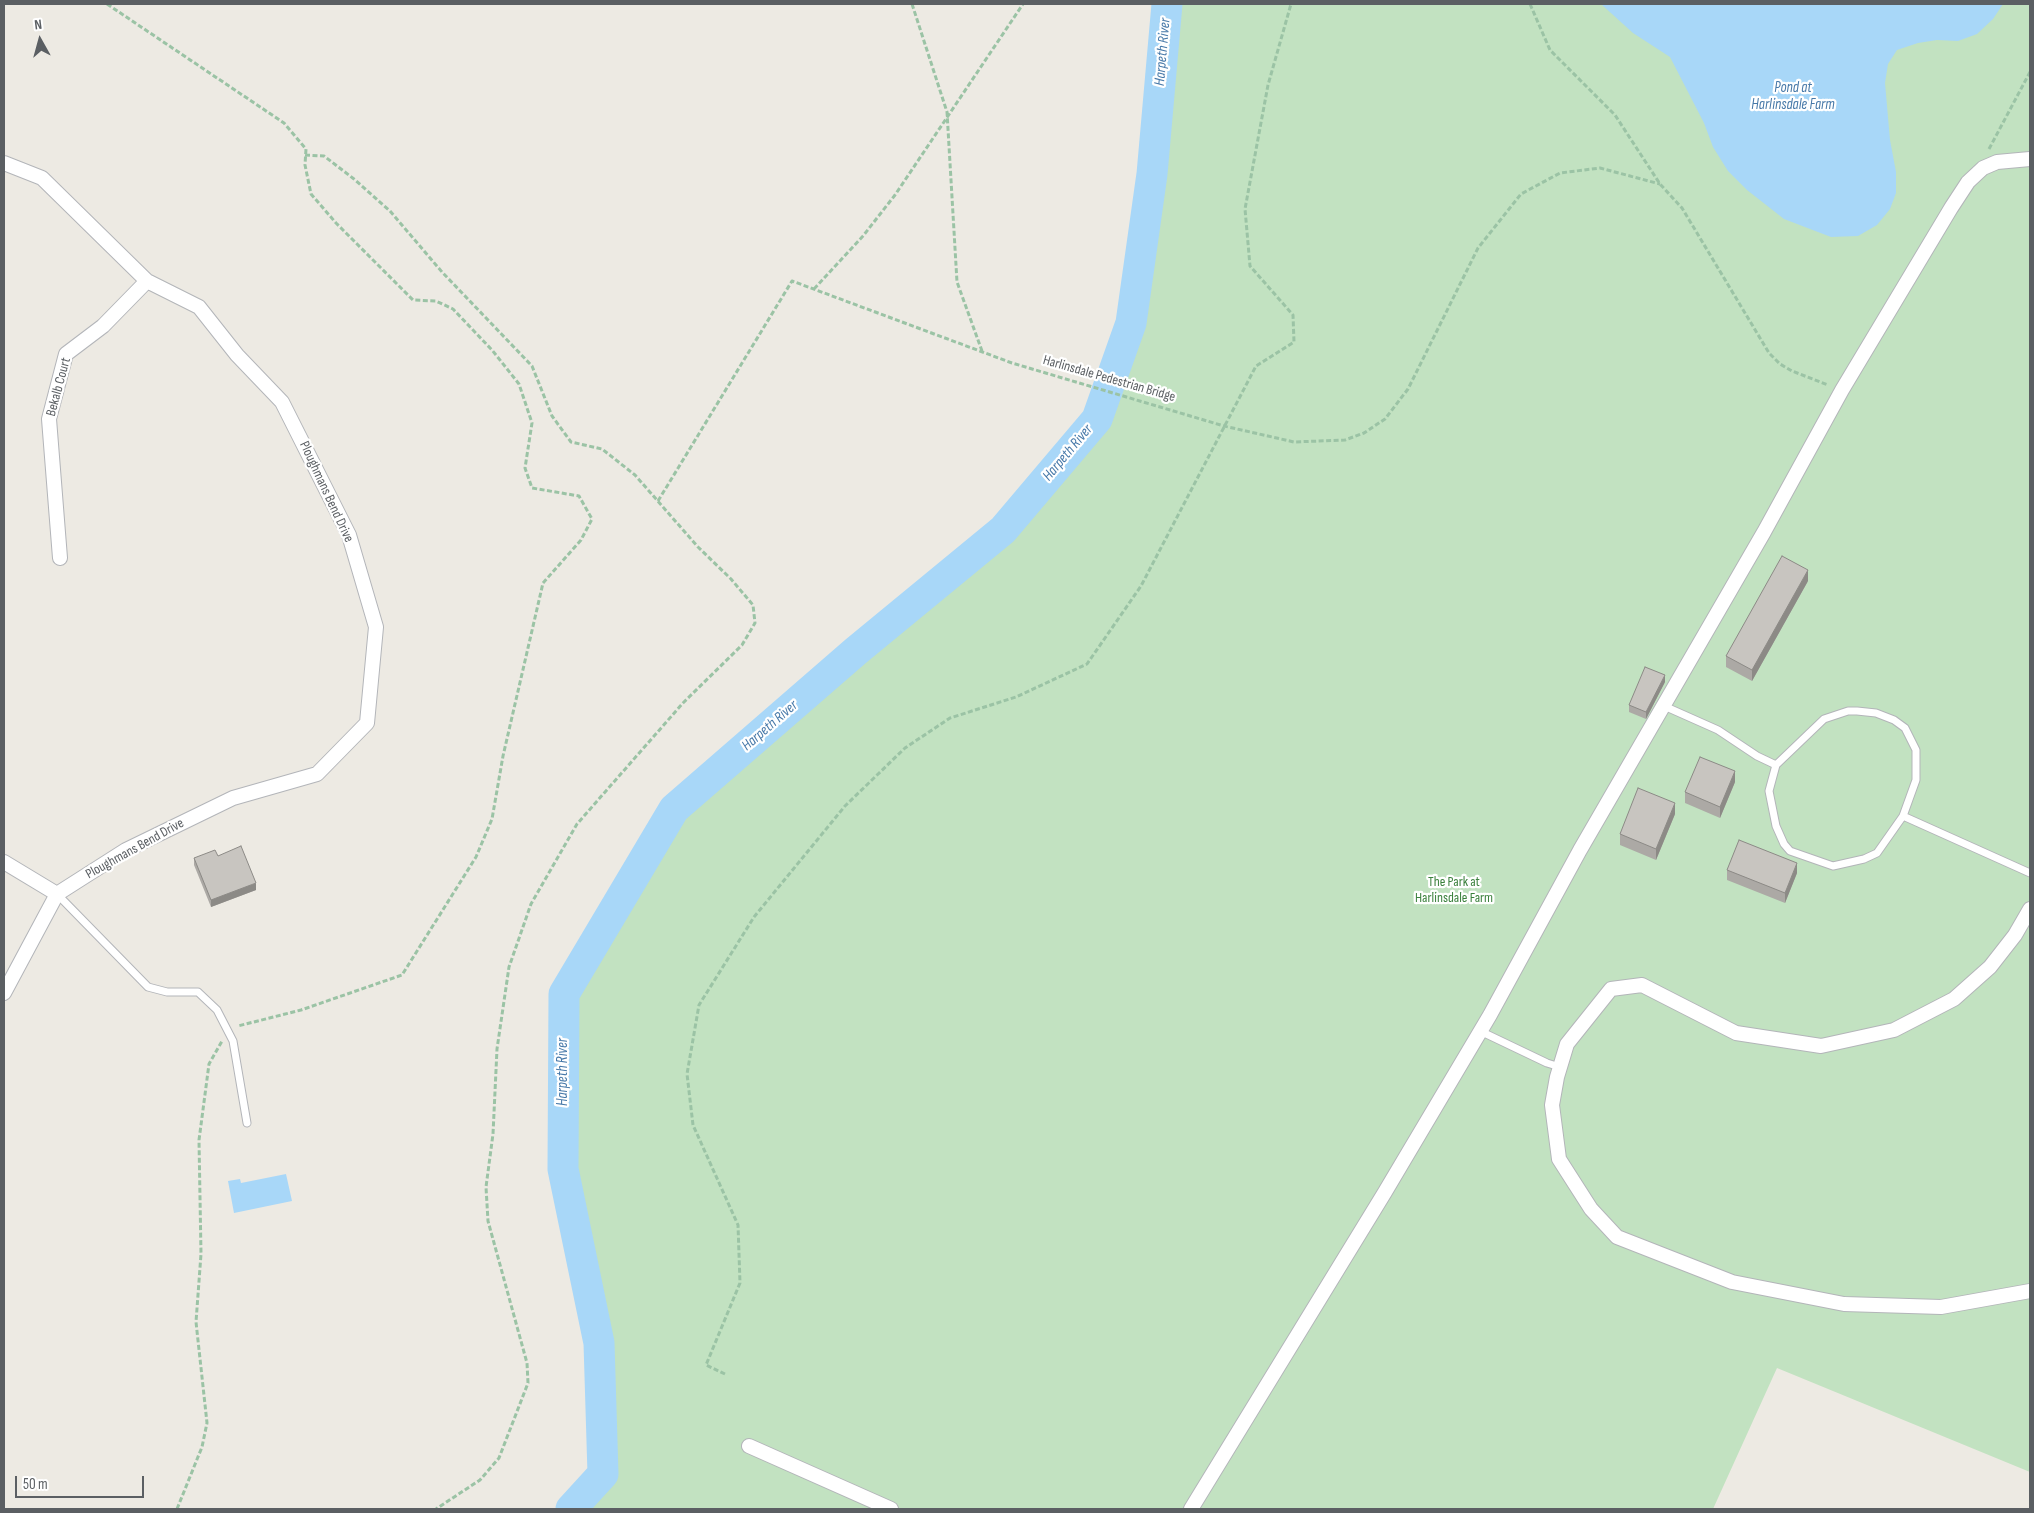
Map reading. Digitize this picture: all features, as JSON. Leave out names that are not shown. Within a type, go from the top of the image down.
[{"type":"street","points":[[1190,1509],[1385,1192],[1480,1031],[1580,850],[1664,706],[1842,390],[1951,208],[1968,182],[1983,168],[1997,162],[2030,159]]},
{"type":"street","name":"Ploughmans Bend Drive","points":[[4,163],[42,178],[147,280],[198,306],[238,355],[282,402],[349,535],[376,627],[367,723],[317,774],[233,798],[126,850],[57,894],[4,993]]},
{"type":"street","name":"Bekalb Court","points":[[60,558],[49,419],[66,354],[103,326],[147,280]]},
{"type":"street","points":[[4,862],[57,894]]},
{"type":"street","points":[[2030,909],[2015,935],[1990,967],[1954,999],[1894,1030],[1821,1046],[1736,1033],[1642,985],[1611,989],[1567,1044],[1552,1105],[1559,1159],[1591,1209],[1617,1237],[1732,1282],[1844,1304],[1941,1307],[2030,1291]]},
{"type":"street","points":[[749,1446],[891,1509]]},
{"type":"lane","points":[[1664,706],[1718,730],[1757,756],[1776,765]]},
{"type":"lane","points":[[1848,711],[1876,713],[1894,720],[1905,728],[1916,750],[1916,780],[1903,816],[1876,853],[1864,859],[1833,866],[1790,851],[1784,844],[1776,826],[1769,791],[1776,765],[1824,719],[1848,711]]},
{"type":"lane","points":[[1903,816],[2030,873]]},
{"type":"lane","points":[[57,894],[148,987],[167,992],[198,992],[217,1010],[233,1040],[247,1123]]},
{"type":"lane","points":[[1480,1031],[1560,1067]]},
{"type":"path","points":[[107,4],[284,124],[306,149],[305,165],[311,194],[336,223],[413,300],[436,302],[453,309],[492,350],[519,384],[532,423],[525,468],[532,488],[579,496],[592,519],[581,540],[543,583],[492,818],[476,857],[402,975],[301,1010],[228,1029],[209,1064],[199,1140],[201,1254],[196,1322],[207,1423],[202,1447],[176,1509]]},
{"type":"path","points":[[912,4],[948,118],[958,282],[982,352]]},
{"type":"path","points":[[814,289],[863,236],[895,195],[1023,4]]},
{"type":"path","points":[[726,1374],[706,1365],[740,1282],[738,1225],[693,1125],[687,1074],[699,1005],[754,916],[845,806],[905,748],[950,718],[1016,697],[1087,664],[1141,586],[1256,366],[1294,342],[1293,315],[1250,266],[1245,209],[1268,85],[1291,4]]},
{"type":"path","points":[[1530,4],[1550,50],[1615,115],[1660,184],[1686,215],[1769,352],[1780,364],[1792,372],[1842,390]]},
{"type":"path","points":[[1983,168],[1991,142],[2030,72]]},
{"type":"path","points":[[305,155],[324,156],[354,179],[390,211],[442,272],[532,366],[552,416],[571,442],[602,449],[636,475],[698,547],[731,579],[753,605],[755,623],[742,645],[683,703],[577,824],[531,904],[509,967],[497,1049],[493,1134],[486,1187],[488,1221],[527,1362],[528,1384],[499,1458],[480,1480],[436,1509]]},
{"type":"path","name":"Harlinsdale Pedestrian Bridge","points":[[658,501],[792,280],[1012,363],[1200,417],[1224,426],[1294,442],[1345,440],[1364,433],[1385,419],[1408,389],[1478,248],[1521,194],[1560,173],[1600,168],[1660,184]]},
{"type":"green space","name":"The Park at Harlinsdale Farm","points":[[1167,4],[2030,4],[2030,1472],[1777,1368],[1713,1509],[571,1509],[603,1474],[599,1343],[563,1169],[564,994],[674,809],[856,651],[1003,530],[1097,419],[1131,323],[1152,174]]},
{"type":"water","name":"Pond at Harlinsdale Farm","points":[[1601,4],[2003,4],[1993,19],[1977,34],[1958,41],[1937,40],[1918,43],[1897,50],[1888,64],[1885,83],[1890,140],[1896,172],[1896,193],[1890,209],[1877,225],[1858,236],[1831,237],[1784,219],[1747,190],[1728,171],[1713,147],[1704,123],[1670,57],[1633,33]]},
{"type":"water","points":[[286,1174],[292,1201],[234,1213],[228,1181],[240,1179],[241,1183]]},
{"type":"building","points":[[1782,556],[1808,570],[1752,670],[1726,656]]},
{"type":"building","points":[[1645,667],[1665,675],[1646,712],[1629,705]]},
{"type":"building","points":[[1700,757],[1735,771],[1720,807],[1685,792]]},
{"type":"building","points":[[1638,788],[1675,803],[1656,849],[1620,834]]},
{"type":"building","points":[[1739,840],[1797,863],[1785,893],[1727,870]]},
{"type":"building","points":[[241,846],[256,883],[211,900],[194,858],[215,850],[218,856]]},
{"type":"waterway","name":"Harpeth River","points":[[571,1509],[603,1474],[599,1343],[563,1169],[564,994],[674,809],[856,651],[1003,530],[1097,419],[1131,323],[1152,174],[1167,4]]}]
